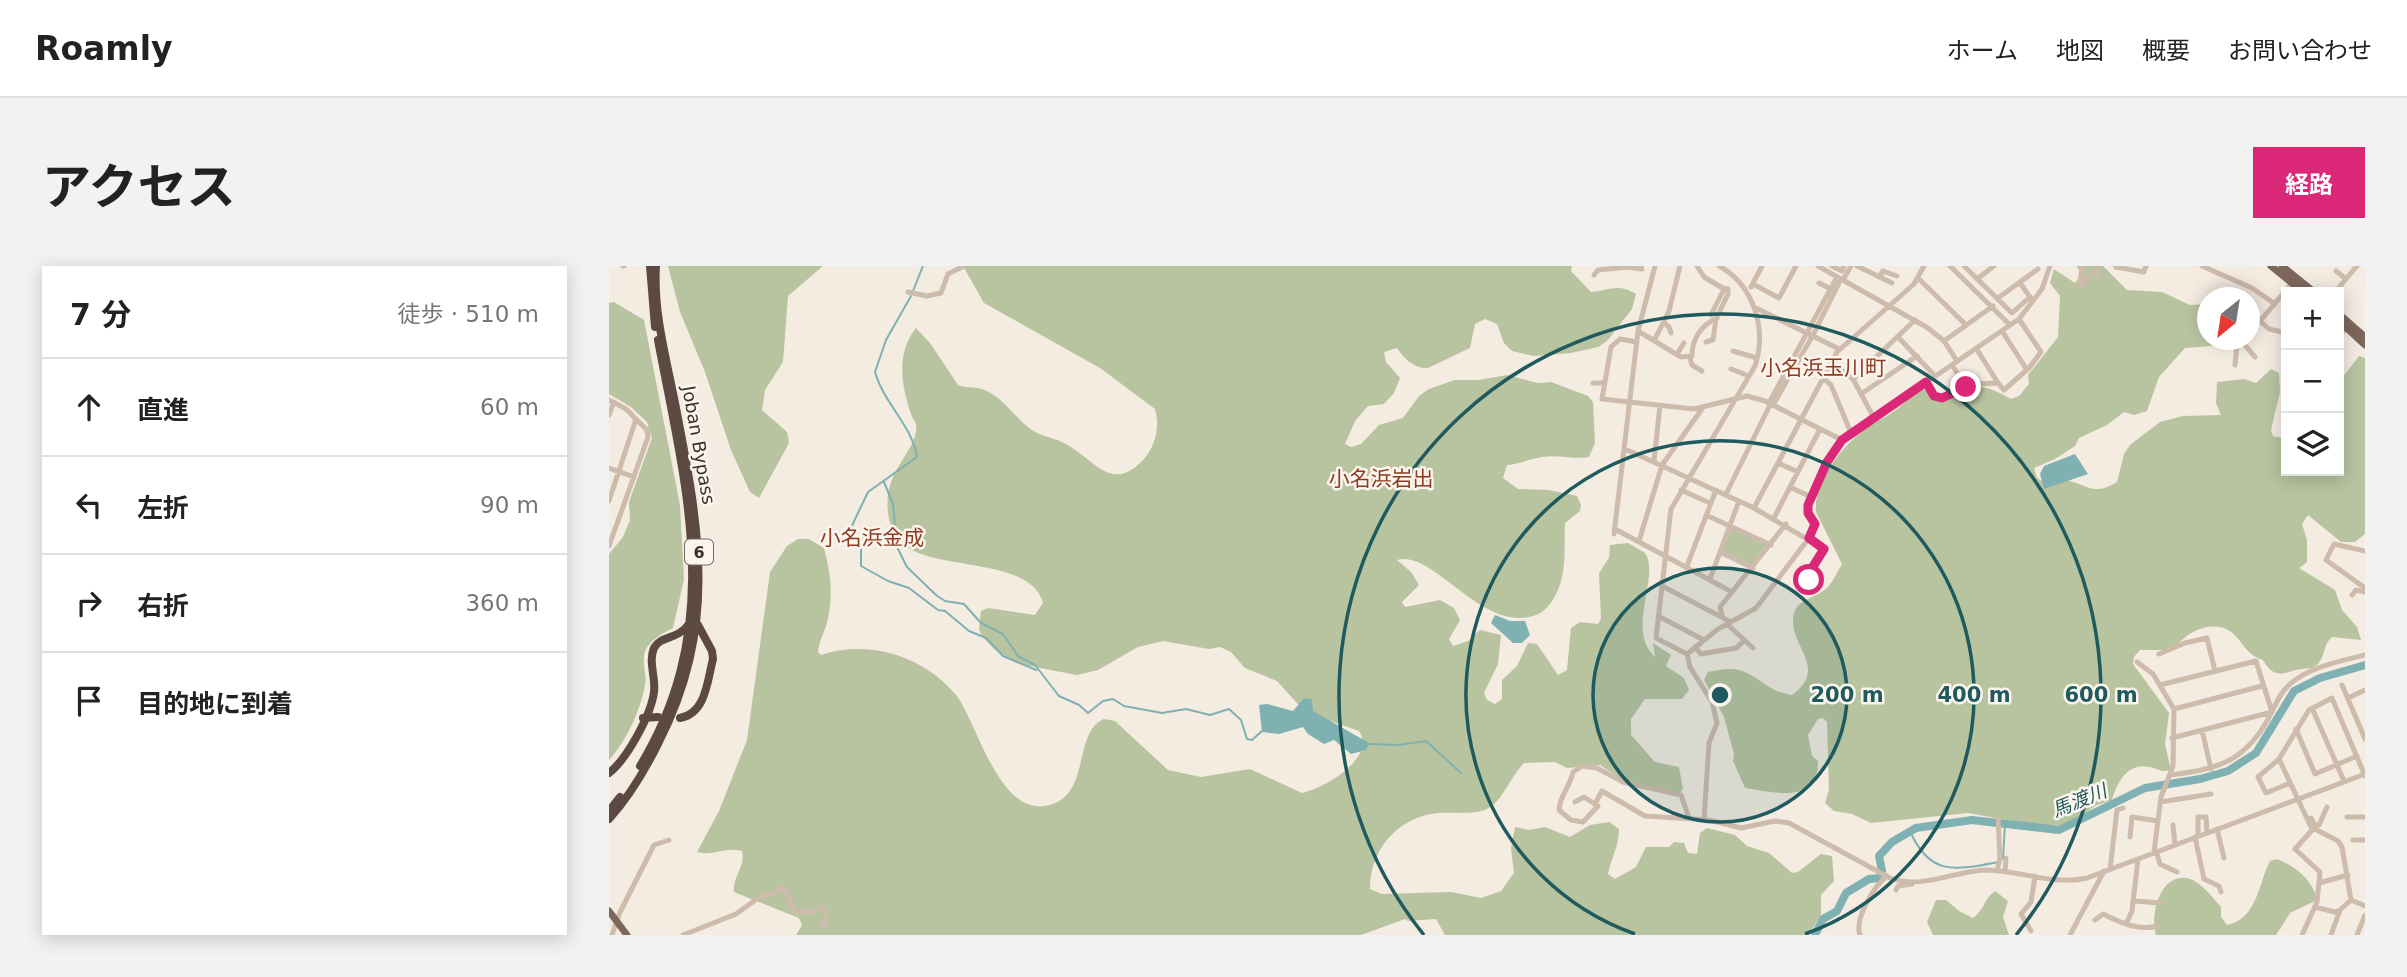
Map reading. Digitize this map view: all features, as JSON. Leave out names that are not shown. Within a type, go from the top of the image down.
[{"type":"highway","name":"Joban Bypass","points":[[650,266],[653,316],[689,510],[693,622]]},
{"type":"highway","name":"Joban Bypass","points":[[609,819],[651,759],[678,702],[700,597],[695,507],[659,318],[656,266]]},
{"type":"highway","points":[[609,773],[625,757],[654,691],[653,650],[660,641],[674,638],[693,622],[712,651],[699,708],[690,717],[680,718]]},
{"type":"highway","points":[[674,638],[682,645],[687,658],[701,648],[712,651]]},
{"type":"highway","name":"Joban Bypass","points":[[609,811],[645,757],[663,721],[687,658]]},
{"type":"highway","points":[[643,718],[658,717]]},
{"type":"main road","points":[[2271,266],[2297,287]]},
{"type":"main road","points":[[2282,266],[2292,269],[2309,287]]},
{"type":"main road","points":[[2344,318],[2364,333]]},
{"type":"main road","points":[[2344,325],[2365,345]]},
{"type":"main road","points":[[609,911],[627,935]]},
{"type":"street","points":[[908,292],[927,296],[941,293],[948,274],[964,266]]},
{"type":"street","points":[[1655,339],[1664,323],[1680,266]]},
{"type":"street","points":[[1697,266],[1704,278],[1723,288],[1714,316],[1714,334],[1711,341],[1706,342]]},
{"type":"street","points":[[1687,654],[1656,638],[1671,509],[1738,396],[1757,358],[1759,330],[1754,307],[1748,293],[1735,277],[1719,266]]},
{"type":"street","points":[[1748,293],[1762,266]]},
{"type":"street","points":[[1753,284],[1779,298],[1796,266]]},
{"type":"street","points":[[1818,266],[1915,320],[1944,341],[1966,387]]},
{"type":"street","points":[[1832,266],[1842,271],[1845,266]]},
{"type":"street","points":[[1810,334],[1831,289],[1851,266]]},
{"type":"street","points":[[1857,266],[1892,283]]},
{"type":"street","points":[[1754,508],[1839,349],[1918,278],[1924,266]]},
{"type":"street","points":[[1950,266],[2010,325]]},
{"type":"street","points":[[1964,266],[2012,313],[2030,297],[2020,282]]},
{"type":"street","points":[[1977,279],[1994,266]]},
{"type":"street","points":[[1687,654],[1729,623],[1756,608],[1809,538],[1815,524],[1808,513],[1811,497],[1842,440],[2019,319],[2028,311],[2050,266]]},
{"type":"street","points":[[2082,266],[2080,287],[2092,272],[2098,271],[2099,277]]},
{"type":"street","points":[[2116,267],[2144,272],[2146,266]]},
{"type":"street","points":[[2203,266],[2211,267],[2252,288],[2275,304]]},
{"type":"street","points":[[1629,275],[1632,267]]},
{"type":"street","points":[[1999,298],[2038,267],[2045,281]]},
{"type":"street","points":[[2339,287],[2354,267]]},
{"type":"street","points":[[1594,275],[1598,270],[1654,268],[1638,331],[1615,531],[1687,566],[1732,592]]},
{"type":"street","points":[[1879,278],[1882,271],[1897,276]]},
{"type":"street","points":[[2336,271],[2346,279]]},
{"type":"street","points":[[1918,278],[1966,325]]},
{"type":"street","points":[[1726,494],[1771,404],[1840,279]]},
{"type":"street","points":[[1819,282],[1831,289]]},
{"type":"street","points":[[2281,332],[2269,329],[2260,321],[2292,283]]},
{"type":"street","points":[[1944,341],[1993,306]]},
{"type":"street","points":[[1754,307],[1839,349]]},
{"type":"street","points":[[1703,371],[1692,369],[1689,358],[1694,338],[1714,316]]},
{"type":"street","points":[[1976,348],[2004,390],[2027,370],[2041,350],[2019,319]]},
{"type":"street","points":[[1853,379],[1915,320]]},
{"type":"street","points":[[1664,323],[1671,333]]},
{"type":"street","points":[[1638,331],[1689,358]]},
{"type":"street","points":[[2001,331],[2027,370]]},
{"type":"street","points":[[1714,334],[1723,337]]},
{"type":"street","points":[[1898,337],[1935,376]]},
{"type":"street","points":[[1637,342],[1619,339],[1611,347],[1602,398],[1702,409],[1738,396],[1752,396],[1842,440]]},
{"type":"street","points":[[1678,354],[1684,343]]},
{"type":"street","points":[[2235,365],[2240,343],[2255,357]]},
{"type":"street","points":[[1733,351],[1757,358]]},
{"type":"street","points":[[1861,394],[1917,356]]},
{"type":"street","points":[[1832,362],[1853,379],[1874,418]]},
{"type":"street","points":[[1731,369],[1749,376]]},
{"type":"street","points":[[1822,378],[1831,384],[1851,433]]},
{"type":"street","points":[[1926,382],[1934,396],[1942,398],[1966,387],[1998,383]]},
{"type":"street","points":[[1593,383],[1605,383]]},
{"type":"street","points":[[609,415],[611,401],[636,419],[647,430],[648,437],[609,546]]},
{"type":"street","points":[[1654,461],[1660,405]]},
{"type":"street","points":[[1639,541],[1662,465],[1702,409]]},
{"type":"street","points":[[609,501],[636,419]]},
{"type":"street","points":[[1774,518],[1821,429]]},
{"type":"street","points":[[1625,449],[1739,500],[1809,538],[1824,549],[1807,578],[1813,582]]},
{"type":"street","points":[[1778,463],[1798,472]]},
{"type":"street","points":[[609,468],[634,477]]},
{"type":"street","points":[[1790,487],[1811,497]]},
{"type":"street","points":[[1681,490],[1710,503]]},
{"type":"street","points":[[1687,566],[1716,490]]},
{"type":"street","points":[[1710,579],[1739,500]]},
{"type":"street","points":[[1706,514],[1771,545]]},
{"type":"street","points":[[1722,615],[1720,607],[1786,524]]},
{"type":"street","points":[[2365,551],[2335,544],[2326,560],[2365,590]]},
{"type":"street","points":[[1720,552],[1753,568]]},
{"type":"street","points":[[1662,586],[1722,615],[1753,648]]},
{"type":"street","points":[[2352,595],[2356,590],[2365,590]]},
{"type":"street","points":[[1658,616],[1704,640]]},
{"type":"street","points":[[2159,654],[2185,643],[2207,638],[2215,671]]},
{"type":"street","points":[[1695,647],[1701,654],[1736,648],[1744,641]]},
{"type":"street","points":[[1687,654],[1689,667],[1712,702],[1717,723],[1709,743],[1704,820]]},
{"type":"street","points":[[2170,775],[2211,769],[2251,746],[2292,682],[2332,664],[2365,655]]},
{"type":"street","points":[[2160,685],[2256,661],[2272,712]]},
{"type":"street","points":[[2137,662],[2160,685],[2174,709],[2173,759],[2160,802],[2155,852],[2160,864],[2177,872]]},
{"type":"street","points":[[2342,685],[2365,739]]},
{"type":"street","points":[[2174,709],[2262,686]]},
{"type":"street","points":[[2348,698],[2365,691]]},
{"type":"street","points":[[1896,890],[1898,886],[1914,882],[1997,871],[2071,880],[2138,859],[2365,775],[2332,698],[2312,708],[2279,759],[2258,777],[2266,793],[2290,783]]},
{"type":"street","points":[[2312,708],[2344,781]]},
{"type":"street","points":[[2172,738],[2272,712]]},
{"type":"street","points":[[2297,729],[2315,774],[2357,756]]},
{"type":"street","points":[[2202,730],[2211,769]]},
{"type":"street","points":[[2279,759],[2313,829],[2338,841],[2348,875],[2351,900]]},
{"type":"street","points":[[1689,818],[1681,795],[1623,782],[1597,768],[1582,766],[1573,772],[1571,783],[1560,800],[1559,810],[1571,820],[1583,822],[1597,809],[1596,802],[1602,791],[1645,816],[1689,818],[1741,828],[1775,821],[1790,822],[1887,876],[1914,882]]},
{"type":"street","points":[[2160,802],[2210,794]]},
{"type":"street","points":[[1574,802],[1584,797],[1596,802]]},
{"type":"street","points":[[2305,815],[2318,825],[2327,807]]},
{"type":"street","points":[[2070,935],[2107,870],[2117,810],[2123,808]]},
{"type":"street","points":[[2130,836],[2132,817],[2158,821]]},
{"type":"street","points":[[2207,833],[2206,817],[2198,817],[2197,837],[2202,883],[2219,886],[2221,892]]},
{"type":"street","points":[[2347,817],[2365,817]]},
{"type":"street","points":[[1997,871],[2000,858],[1998,818]]},
{"type":"street","points":[[2173,825],[2175,845]]},
{"type":"street","points":[[2217,829],[2224,858]]},
{"type":"street","points":[[2295,849],[2313,829]]},
{"type":"street","points":[[612,935],[616,920],[654,845],[669,840]]},
{"type":"street","points":[[2353,840],[2365,840]]},
{"type":"street","points":[[2287,848],[2295,849],[2301,858],[2319,870],[2315,906],[2302,935]]},
{"type":"street","points":[[2005,872],[2006,858]]},
{"type":"street","points":[[2126,925],[2133,901],[2138,859]]},
{"type":"street","points":[[2319,883],[2348,875]]},
{"type":"street","points":[[1860,935],[1858,922],[1881,881],[1887,876]]},
{"type":"street","points":[[2031,931],[2021,914],[2031,902],[2035,876]]},
{"type":"street","points":[[683,935],[736,914],[761,896],[773,894],[781,888],[785,889],[795,912],[812,912],[822,908],[826,911],[824,928]]},
{"type":"street","points":[[2351,900],[2365,906]]},
{"type":"street","points":[[2315,906],[2335,912],[2351,900]]},
{"type":"street","points":[[2133,901],[2161,903]]},
{"type":"street","points":[[2331,935],[2340,909]]},
{"type":"street","points":[[2095,920],[2103,914],[2126,925],[2143,929],[2159,926]]},
{"type":"street","points":[[2357,935],[2365,915]]},
{"type":"green space","points":[[668,266],[823,266],[788,296],[783,362],[765,390],[762,410],[787,432],[789,443],[759,498],[750,492],[731,450],[705,372],[680,312]]},
{"type":"green space","points":[[963,266],[1572,266],[1571,271],[1591,292],[1619,288],[1636,294],[1632,309],[1607,341],[1598,347],[1571,353],[1533,356],[1512,351],[1504,343],[1497,324],[1485,319],[1475,324],[1470,348],[1428,368],[1410,362],[1397,348],[1384,352],[1386,362],[1400,378],[1394,393],[1384,404],[1368,406],[1355,421],[1345,444],[1351,447],[1361,444],[1379,425],[1403,418],[1419,396],[1429,389],[1455,380],[1479,380],[1507,375],[1538,383],[1551,382],[1588,396],[1593,402],[1595,443],[1589,457],[1548,456],[1507,465],[1503,478],[1518,489],[1549,490],[1577,496],[1581,505],[1580,511],[1565,523],[1562,577],[1550,604],[1536,615],[1516,618],[1497,613],[1427,567],[1411,560],[1397,560],[1411,572],[1419,585],[1402,602],[1405,607],[1440,600],[1454,608],[1460,620],[1449,639],[1453,646],[1468,641],[1480,630],[1501,635],[1498,664],[1484,693],[1487,700],[1495,704],[1502,699],[1502,680],[1517,666],[1528,643],[1537,644],[1558,675],[1567,670],[1571,628],[1580,622],[1598,624],[1601,619],[1599,573],[1609,558],[1610,545],[1628,543],[1645,553],[1649,563],[1643,618],[1647,646],[1655,657],[1653,643],[1671,655],[1666,666],[1684,678],[1689,690],[1682,699],[1645,699],[1631,719],[1631,735],[1655,762],[1679,767],[1683,789],[1680,793],[1623,780],[1600,765],[1567,768],[1555,762],[1524,763],[1498,800],[1487,809],[1424,816],[1399,828],[1381,848],[1371,874],[1370,889],[1382,894],[1451,892],[1481,898],[1501,891],[1514,873],[1511,848],[1515,827],[1529,830],[1545,827],[1570,837],[1590,825],[1609,822],[1619,829],[1608,874],[1615,879],[1636,867],[1646,847],[1669,847],[1674,842],[1684,843],[1688,853],[1697,854],[1700,833],[1707,828],[1735,835],[1747,846],[1769,853],[1792,873],[1798,872],[1821,854],[1832,856],[1834,881],[1821,895],[1821,915],[1809,935],[1445,935],[1436,919],[1405,919],[1361,935],[796,935],[802,925],[799,918],[734,892],[743,857],[742,851],[697,852],[719,811],[747,740],[770,572],[787,546],[798,539],[809,539],[824,548],[828,567],[830,606],[818,652],[821,655],[857,649],[876,650],[894,654],[928,670],[956,695],[1004,784],[1017,798],[1032,805],[1050,805],[1063,799],[1077,776],[1088,736],[1094,726],[1104,719],[1115,721],[1168,770],[1201,777],[1250,769],[1302,793],[1334,779],[1345,771],[1361,752],[1363,741],[1359,731],[1305,712],[1277,681],[1245,668],[1231,652],[1220,647],[1209,649],[1163,641],[1138,647],[1098,670],[1077,675],[1019,664],[994,649],[982,636],[979,629],[981,611],[988,608],[1035,615],[1043,603],[1035,588],[1021,578],[1003,571],[921,554],[906,546],[895,534],[889,519],[887,502],[894,475],[916,434],[916,424],[911,415],[902,370],[905,348],[916,328],[930,343],[958,385],[982,389],[992,394],[1031,429],[1067,444],[1106,472],[1124,473],[1133,469],[1148,454],[1156,435],[1155,409],[1100,368],[984,303]]},
{"type":"green space","points":[[2077,266],[2103,266],[2127,290],[2162,292],[2190,305],[2197,305],[2197,347],[2185,348],[2159,377],[2147,411],[2134,415],[2124,412],[2107,425],[2079,438],[2075,446],[2055,459],[2034,468],[2037,478],[2045,483],[2061,480],[2095,489],[2108,487],[2117,482],[2124,454],[2130,445],[2160,422],[2183,416],[2221,415],[2216,403],[2217,382],[2244,379],[2256,383],[2271,369],[2279,373],[2280,392],[2271,430],[2273,436],[2281,438],[2281,476],[2344,476],[2344,376],[2359,356],[2365,358],[2365,534],[2355,542],[2341,542],[2308,515],[2302,524],[2307,540],[2307,562],[2299,568],[2335,590],[2342,610],[2357,627],[2361,640],[2332,637],[2318,664],[2312,668],[2280,674],[2251,654],[2231,632],[2219,627],[2196,630],[2174,650],[2140,650],[2134,657],[2133,664],[2169,713],[2165,744],[2171,770],[2142,766],[2130,770],[2120,780],[2112,800],[2097,805],[2067,825],[2040,826],[1968,813],[1871,823],[1852,814],[1834,811],[1825,803],[1829,790],[1827,722],[1823,718],[1818,719],[1808,735],[1812,756],[1818,761],[1816,775],[1811,784],[1803,790],[1781,793],[1745,788],[1733,761],[1734,754],[1724,717],[1704,680],[1708,672],[1734,669],[1749,674],[1783,693],[1792,695],[1802,685],[1808,667],[1794,630],[1794,613],[1803,601],[1826,589],[1842,564],[1816,512],[1819,488],[1831,466],[1856,436],[1897,409],[1922,388],[1938,399],[1975,387],[1989,389],[2011,399],[2019,396],[2029,384],[2028,375],[2058,337],[2060,296],[2050,283],[2054,269],[2075,283],[2081,274]]},
{"type":"green space","points":[[614,302],[644,320],[680,505],[684,579],[673,628],[648,646],[644,656],[646,682],[640,704],[627,735],[609,760],[609,554],[623,537],[630,520],[629,502],[652,438],[647,422],[631,407],[609,394],[609,303]]},
{"type":"green space","points":[[1732,528],[1767,544],[1751,565],[1722,551]]},
{"type":"green space","points":[[2277,859],[2302,875],[2312,886],[2317,900],[2290,913],[2276,935],[2156,935],[2156,908],[2169,883],[2186,878],[2196,882],[2221,907],[2221,917],[2227,925],[2237,921],[2251,908],[2270,861]]},
{"type":"green space","points":[[1995,891],[2008,901],[2003,917],[2009,935],[1933,935],[1927,922],[1936,900],[1946,900],[1973,918]]},
{"type":"water","points":[[2075,454],[2088,474],[2044,489],[2040,474],[2044,466]]},
{"type":"water","points":[[1495,615],[1510,621],[1525,621],[1530,635],[1522,643],[1513,643],[1491,623]]},
{"type":"water","points":[[1304,698],[1312,699],[1313,711],[1369,743],[1366,750],[1351,754],[1334,740],[1324,744],[1308,734],[1303,727],[1279,734],[1262,732],[1259,705],[1267,704],[1293,711]]},
{"type":"waterway","points":[[913,291],[923,266]]},
{"type":"waterway","points":[[911,296],[886,340],[875,372],[879,384],[910,435],[917,457],[868,492],[848,534],[861,546],[861,566],[888,581],[909,588],[938,610],[945,611],[969,631],[986,638],[1003,656],[1036,670]]},
{"type":"waterway","points":[[884,482],[893,504],[897,547],[907,567],[936,595],[945,601],[964,604],[981,623],[1003,634],[1018,656],[1035,665],[1059,696],[1079,705],[1088,713],[1103,701],[1113,699],[1124,706],[1162,713],[1186,709],[1210,715],[1229,709],[1241,720],[1247,739],[1252,740],[1262,731]]},
{"type":"waterway","name":"馬渡川","points":[[1815,935],[1823,919],[1837,911],[1846,893],[1869,879],[1880,878],[1882,871],[1879,856],[1892,842],[1916,828],[1972,820],[2059,830],[2145,788],[2200,779],[2228,771],[2256,753],[2294,691],[2320,678],[2365,665]]},
{"type":"waterway","points":[[1369,744],[1398,745],[1426,741],[1461,773]]},
{"type":"waterway","points":[[2003,859],[2005,824]]},
{"type":"waterway","points":[[1910,831],[1926,856],[1946,867],[1969,867],[1998,862]]},
{"type":"district","name":"小名浜玉川町","points":[[1823,368]]},
{"type":"district","name":"小名浜岩出","points":[[1381,479]]},
{"type":"district","name":"小名浜金成","points":[[872,538]]},
{"type":"route","points":[[1809,580],[1809,573],[1824,549],[1809,538],[1815,524],[1808,513],[1808,505],[1827,462],[1842,440],[1926,382],[1934,396],[1942,398],[1966,387]]}]
